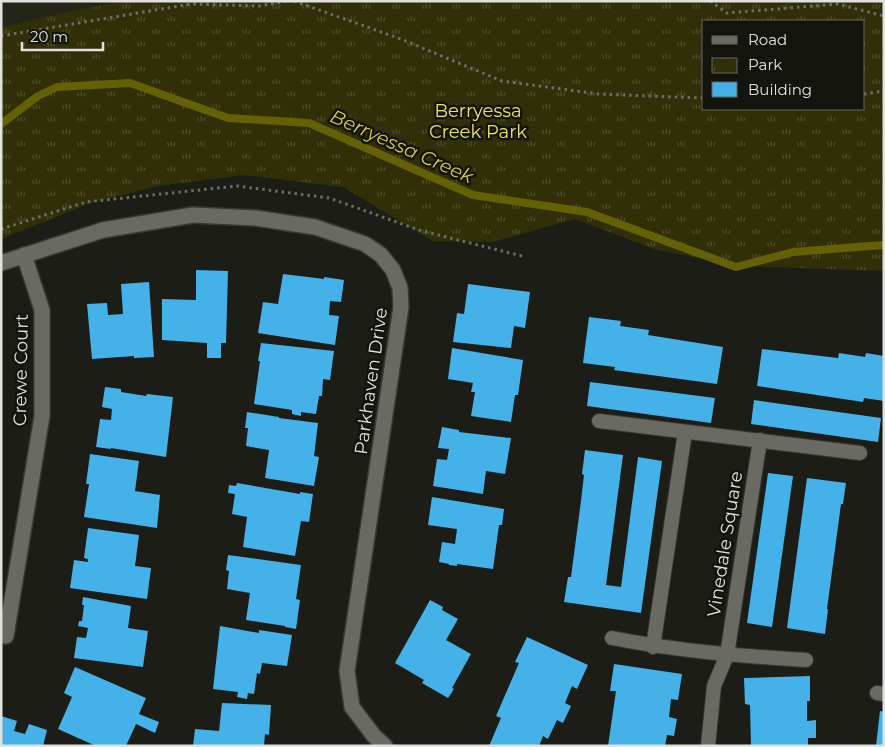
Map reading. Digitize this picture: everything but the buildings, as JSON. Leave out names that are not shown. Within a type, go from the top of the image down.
[{"type":"street","name":"Parkhaven Drive","points":[[1,264],[103,230],[193,215],[255,218],[315,227],[364,244],[381,255],[393,270],[400,288],[401,307],[347,671],[352,707],[374,736],[385,746]]},
{"type":"street","name":"Crewe Court","points":[[6,636],[42,416],[42,310],[24,256]]},
{"type":"lane","points":[[599,421],[860,453]]},
{"type":"lane","points":[[653,647],[685,432]]},
{"type":"lane","name":"Vinedale Square","points":[[708,746],[714,686],[727,655],[760,440]]},
{"type":"lane","points":[[612,638],[653,647],[727,655],[806,660]]},
{"type":"path","points":[[1,36],[191,4],[259,6],[287,1]]},
{"type":"path","points":[[294,1],[401,39],[502,81],[599,94],[702,98]]},
{"type":"path","points":[[710,1],[727,13],[838,4],[884,16]]},
{"type":"path","points":[[865,94],[884,91]]},
{"type":"shaded area","points":[[1,1],[125,1],[1,27]]},
{"type":"green space","name":"Berryessa Creek Park","points":[[125,1],[884,1],[884,271],[742,266],[657,250],[575,219],[493,242],[433,241],[343,187],[244,175],[158,186],[88,204],[1,239],[1,27]]},
{"type":"waterway","name":"Berryessa Creek","points":[[1,124],[38,96],[57,87],[130,83],[228,118],[309,123],[473,195],[587,212],[736,267],[793,252],[884,245]]}]
